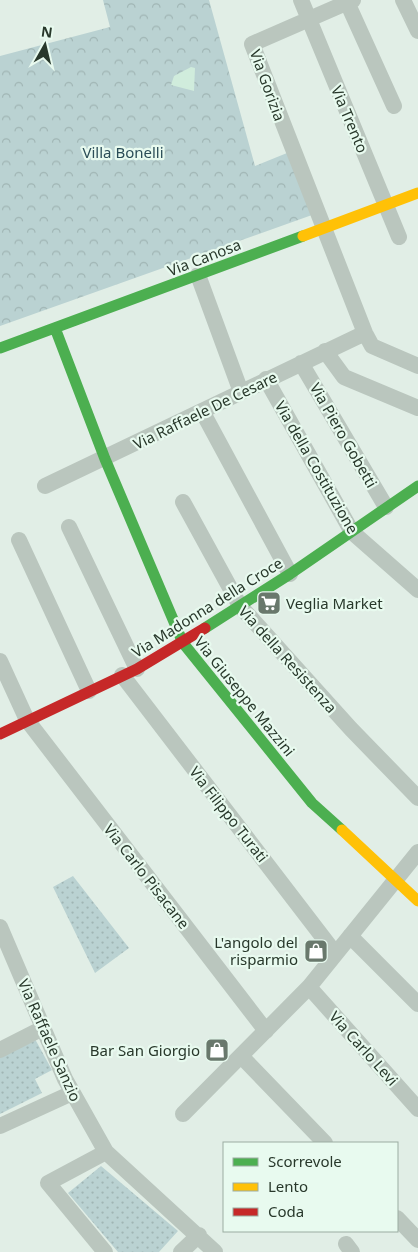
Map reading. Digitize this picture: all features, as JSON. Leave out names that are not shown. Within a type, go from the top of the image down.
[{"type":"street","name":"Via Trento","points":[[301,0],[398,238]]},
{"type":"street","points":[[403,0],[418,31]]},
{"type":"street","name":"Via Gorizia","points":[[323,228],[252,44],[349,1]]},
{"type":"street","points":[[349,1],[394,106]]},
{"type":"street","name":"Via Canosa","points":[[0,348],[418,193]]},
{"type":"street","points":[[323,228],[372,346],[418,366]]},
{"type":"street","points":[[198,276],[241,392]]},
{"type":"street","name":"Via Giuseppe Mazzini","points":[[54,328],[105,459],[183,643],[312,803],[418,901]]},
{"type":"street","name":"Via Raffaele De Cesare","points":[[45,486],[105,459],[266,379],[365,333]]},
{"type":"street","points":[[325,351],[344,377],[418,408]]},
{"type":"street","name":"Via Piero Gobetti","points":[[301,363],[386,507]]},
{"type":"street","name":"Via della Costituzione","points":[[266,379],[352,532],[418,590]]},
{"type":"street","points":[[202,411],[290,574]]},
{"type":"street","name":"Via Madonna della Croce","points":[[0,734],[137,669],[183,643],[290,574],[386,507],[415,492]]},
{"type":"street","name":"Via della Resistenza","points":[[183,502],[240,606],[351,729],[418,798]]},
{"type":"street","points":[[69,527],[137,669]]},
{"type":"street","points":[[19,540],[89,691]]},
{"type":"street","name":"Via Carlo Pisacane","points":[[0,661],[27,720],[266,1031]]},
{"type":"street","name":"Via Filippo Turati","points":[[122,675],[335,953]]},
{"type":"street","points":[[183,1114],[309,987],[418,852]]},
{"type":"street","name":"Via Raffaele Sanzio","points":[[0,927],[72,1093],[106,1152],[199,1235],[215,1252]]},
{"type":"street","points":[[350,936],[418,1004]]},
{"type":"street","name":"Via Carlo Levi","points":[[309,987],[418,1109]]},
{"type":"street","points":[[0,1050],[44,1028]]},
{"type":"street","points":[[241,1056],[324,1142]]},
{"type":"street","points":[[0,1126],[72,1093]]},
{"type":"street","points":[[105,1252],[48,1183],[106,1152]]},
{"type":"street","points":[[398,1219],[418,1240]]},
{"type":"street","points":[[181,1252],[199,1235]]},
{"type":"green space","name":"Villa Bonelli","points":[[103,0],[209,0],[255,166],[287,153],[312,215],[0,326],[0,56],[110,27]]},
{"type":"green space","points":[[73,876],[129,948],[95,973],[53,887]]},
{"type":"green space","points":[[35,1039],[52,1070],[35,1079],[42,1093],[0,1114],[0,1056]]},
{"type":"green space","points":[[101,1166],[178,1231],[159,1252],[118,1252],[68,1193]]},
{"type":"shaded area","points":[[191,67],[195,68],[194,91],[171,85],[174,76]]},
{"type":"traffic: fast","points":[[0,348],[303,236]]},
{"type":"traffic: fast","points":[[55,328],[105,459],[183,643],[312,803],[342,830]]},
{"type":"traffic: fast","points":[[205,628],[290,574],[418,486]]},
{"type":"traffic: slow","points":[[303,236],[418,193]]},
{"type":"traffic: slow","points":[[342,830],[418,901]]},
{"type":"traffic: jam","points":[[0,734],[137,669],[205,628]]},
{"type":"place","name":"Veglia Market","points":[[269,603]]},
{"type":"place","name":"L'angolo del risparmio","points":[[316,951]]},
{"type":"place","name":"Bar San Giorgio","points":[[217,1050]]}]
